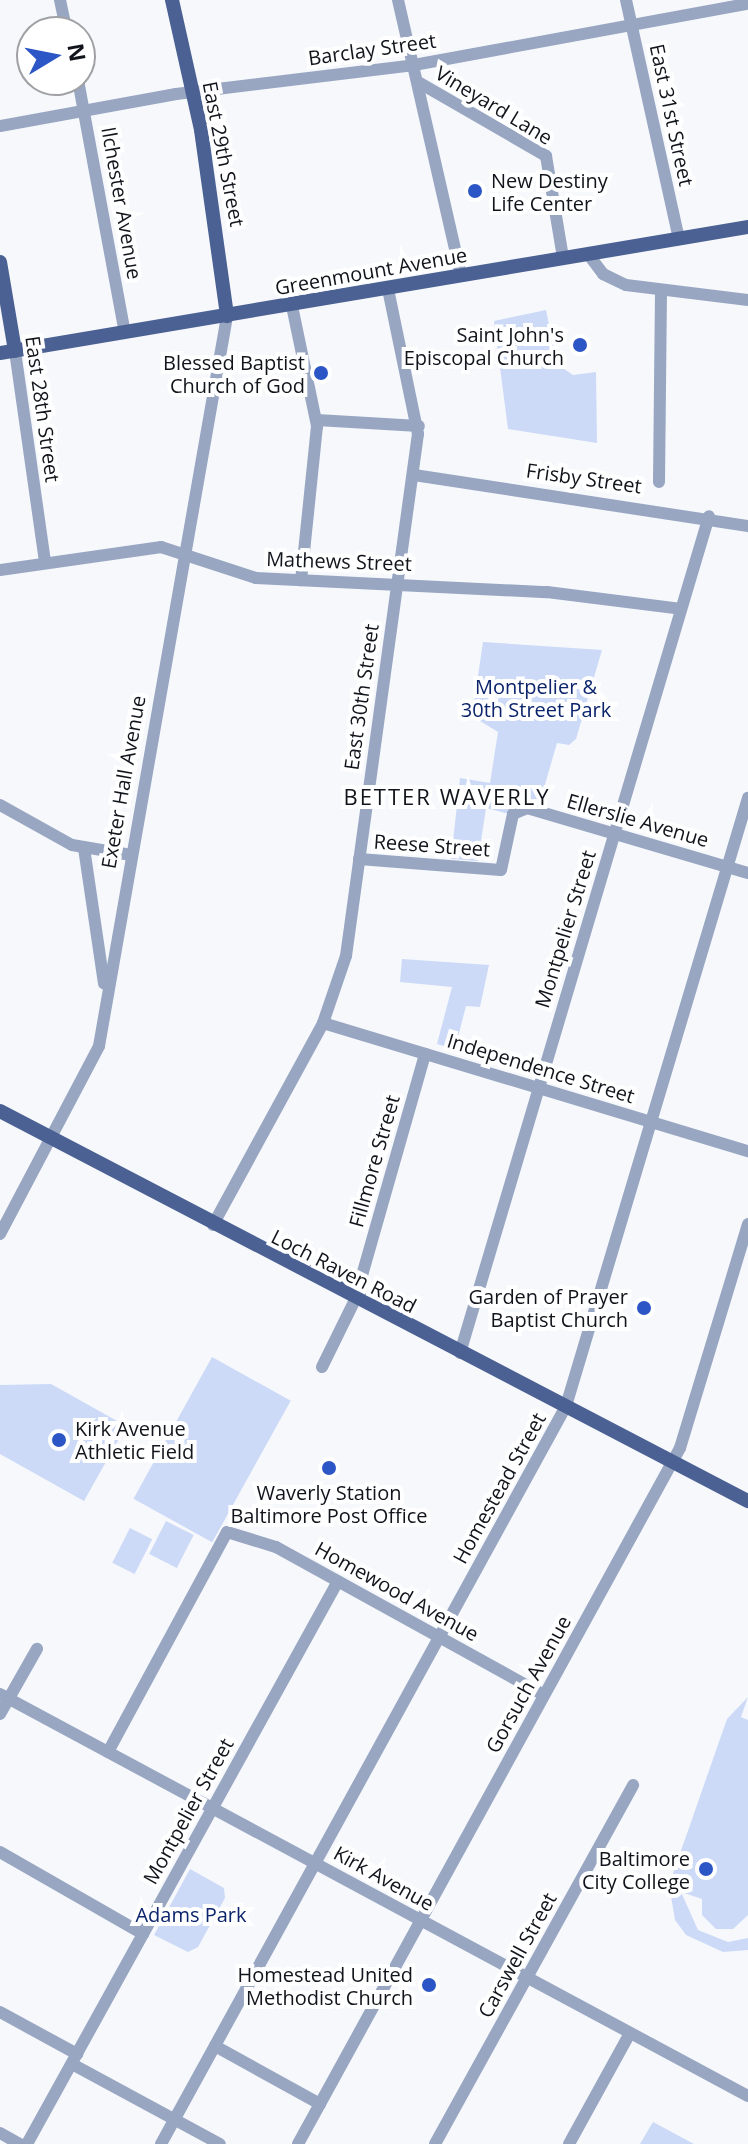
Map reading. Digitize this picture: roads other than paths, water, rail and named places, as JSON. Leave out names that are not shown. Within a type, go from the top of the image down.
[{"type":"main road","name":"East 29th Street","points":[[172,0],[193,92],[229,294],[227,316]]},
{"type":"main road","name":"Greenmount Avenue","points":[[7,352],[748,227]]},
{"type":"main road","name":"East 28th Street","points":[[0,262],[7,352]]},
{"type":"main road","name":"Loch Raven Road","points":[[0,1111],[355,1300],[748,1501]]},
{"type":"street","points":[[398,0],[461,276]]},
{"type":"street","name":"East 31st Street","points":[[626,0],[679,239]]},
{"type":"street","name":"Barclay Street","points":[[0,126],[193,92],[414,65],[748,4]]},
{"type":"street","name":"Vineyard Lane","points":[[418,82],[546,156],[563,258]]},
{"type":"street","name":"Ilchester Avenue","points":[[82,96],[125,333]]},
{"type":"street","points":[[588,254],[603,274],[661,293],[748,300]]},
{"type":"street","name":"East 30th Street","points":[[213,1225],[323,1023],[341,979],[419,426],[388,289]]},
{"type":"street","points":[[659,482],[661,293]]},
{"type":"street","points":[[292,306],[317,420],[301,580]]},
{"type":"street","name":"Exeter Hall Avenue","points":[[0,1234],[93,1065],[227,316]]},
{"type":"street","name":"East 28th Street","points":[[7,352],[45,563]]},
{"type":"street","points":[[317,420],[419,426]]},
{"type":"street","name":"Frisby Street","points":[[414,475],[709,516],[748,526]]},
{"type":"street","points":[[748,512],[748,526]]},
{"type":"street","name":"Montpelier Street","points":[[460,1353],[709,516]]},
{"type":"street","name":"Mathews Street","points":[[0,570],[153,547],[183,553],[241,575],[547,592],[681,609]]},
{"type":"street","name":"Homestead Street","points":[[161,2144],[566,1406],[748,798]]},
{"type":"street","points":[[0,805],[84,848],[131,855]]},
{"type":"street","name":"Ellerslie Avenue","points":[[501,870],[516,810],[614,834],[748,873]]},
{"type":"street","points":[[84,848],[106,997]]},
{"type":"street","name":"Reese Street","points":[[359,859],[501,870]]},
{"type":"street","name":"Independence Street","points":[[323,1023],[748,1151]]},
{"type":"street","name":"Fillmore Street","points":[[322,1367],[355,1300],[425,1054]]},
{"type":"street","name":"Gorsuch Avenue","points":[[298,2144],[672,1462],[748,1224]]},
{"type":"street","name":"Homewood Avenue","points":[[108,1752],[227,1532],[248,1533],[544,1695]]},
{"type":"street","name":"Montpelier Street","points":[[27,2144],[338,1581]]},
{"type":"street","points":[[0,1714],[4,1697],[37,1649]]},
{"type":"street","name":"Kirk Avenue","points":[[4,1697],[316,1862],[526,1980],[748,2096]]},
{"type":"street","name":"Carswell Street","points":[[435,2144],[633,1785]]},
{"type":"street","points":[[0,1852],[143,1934]]},
{"type":"street","points":[[0,2012],[220,2144]]},
{"type":"street","points":[[569,2144],[629,2035]]},
{"type":"street","points":[[215,2046],[320,2104]]},
{"type":"street","points":[[0,2133],[20,2144]]},
{"type":"place","name":"New Destiny Life Center","points":[[475,191]]},
{"type":"place","name":"Saint John's Episcopal Church","points":[[580,345]]},
{"type":"place","name":"Blessed Baptist Church of God","points":[[321,373]]},
{"type":"place","name":"Garden of Prayer Baptist Church","points":[[644,1308]]},
{"type":"place","name":"Kirk Avenue Athletic Field","points":[[59,1440]]},
{"type":"place","name":"Waverly Station Baltimore Post Office","points":[[329,1468]]},
{"type":"place","name":"Baltimore City College","points":[[706,1869]]},
{"type":"place","name":"Homestead United Methodist Church","points":[[429,1985]]},
{"type":"district","name":"BETTER WAVERLY","points":[[447,797]]},
{"type":"park label","name":"Montpelier & 30th Street Park","points":[[536,698]]},
{"type":"park label","name":"Adams Park","points":[[191,1914]]}]
